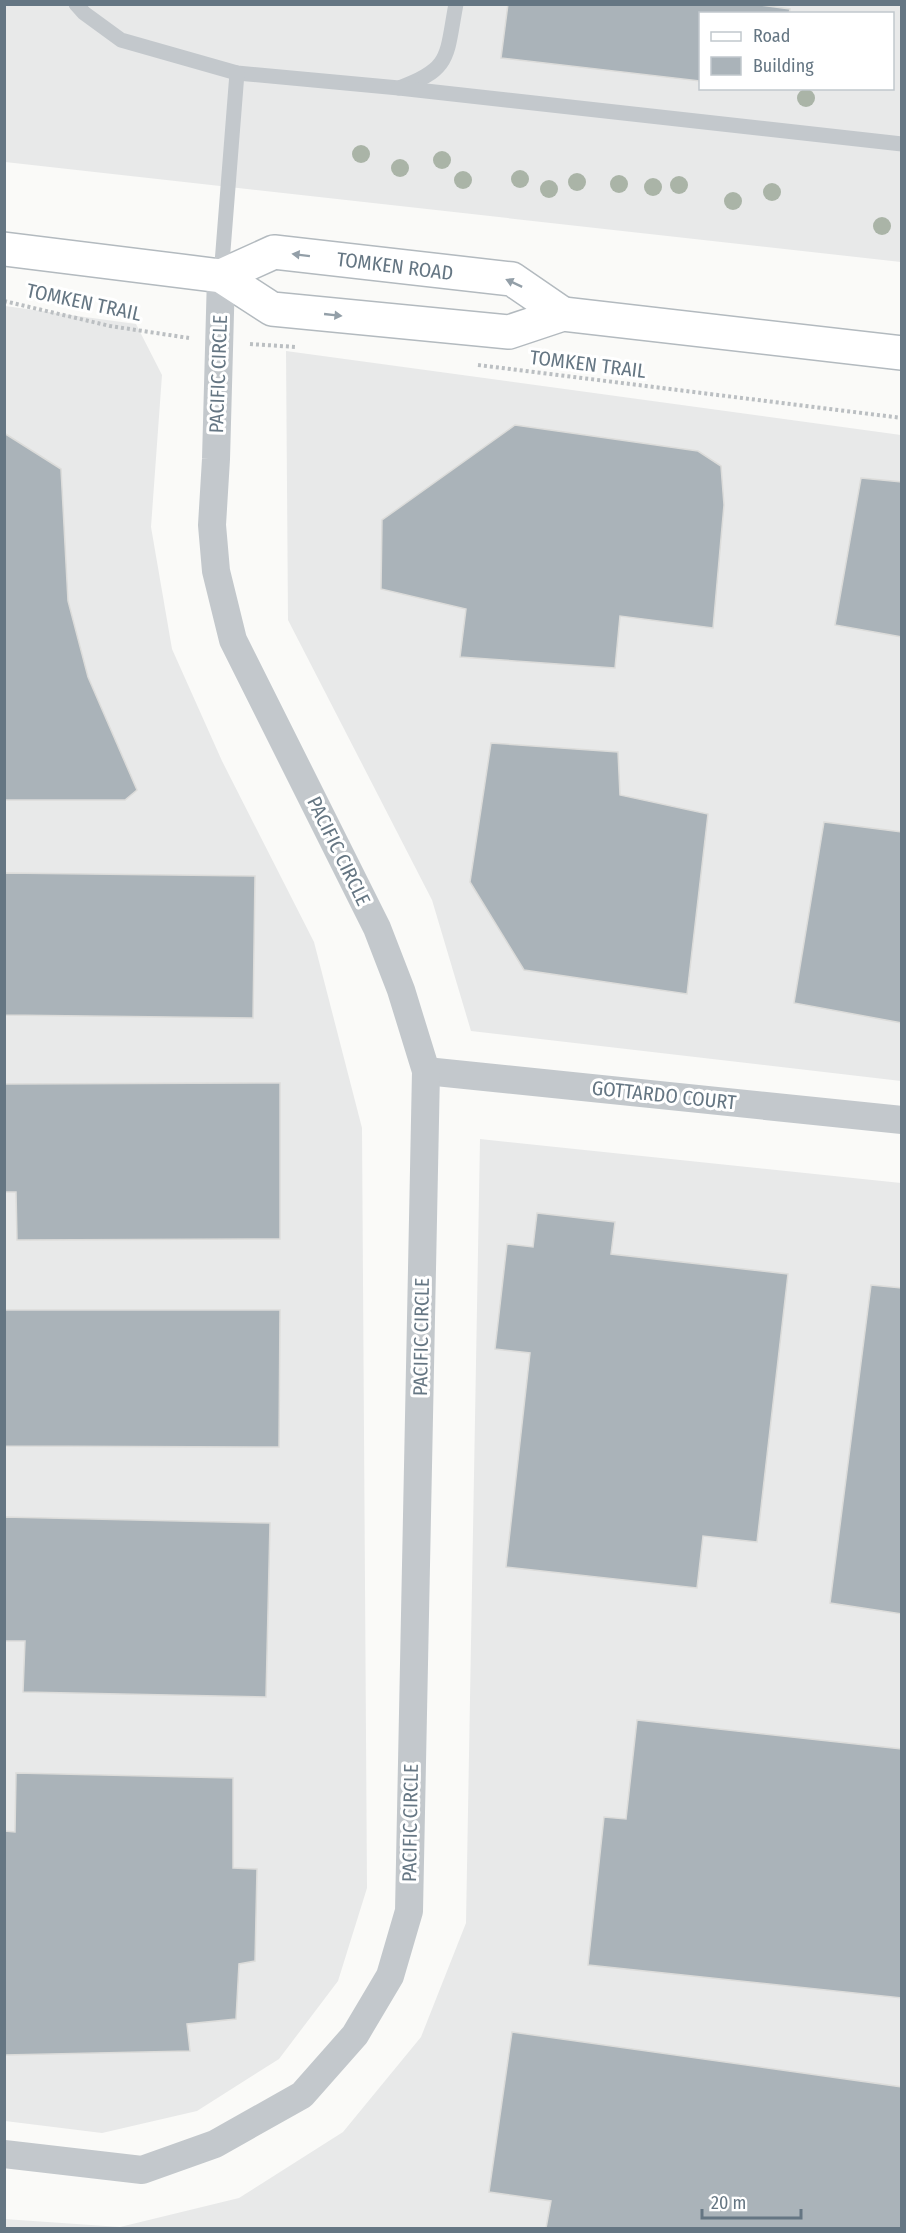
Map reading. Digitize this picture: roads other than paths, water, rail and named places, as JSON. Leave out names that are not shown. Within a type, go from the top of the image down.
[{"type":"main road","name":"TOMKEN ROAD","points":[[4,249],[221,276],[272,309],[509,332],[563,314],[902,353]]},
{"type":"main road","name":"TOMKEN ROAD","points":[[221,276],[274,252],[512,279],[563,314]]},
{"type":"street","name":"PACIFIC CIRCLE","points":[[4,2154],[142,2170],[215,2144],[302,2095],[355,2035],[390,1976],[409,1911],[426,1071],[401,990],[377,928],[233,640],[216,571],[212,525],[221,276]]},
{"type":"street","name":"GOTTARDO COURT","points":[[426,1071],[902,1120]]},
{"type":"lane","points":[[76,4],[84,13],[121,40],[237,73],[399,88],[902,144]]},
{"type":"lane","points":[[399,88],[423,79],[438,68],[447,54],[456,4]]},
{"type":"lane","points":[[221,276],[237,73]]}]
